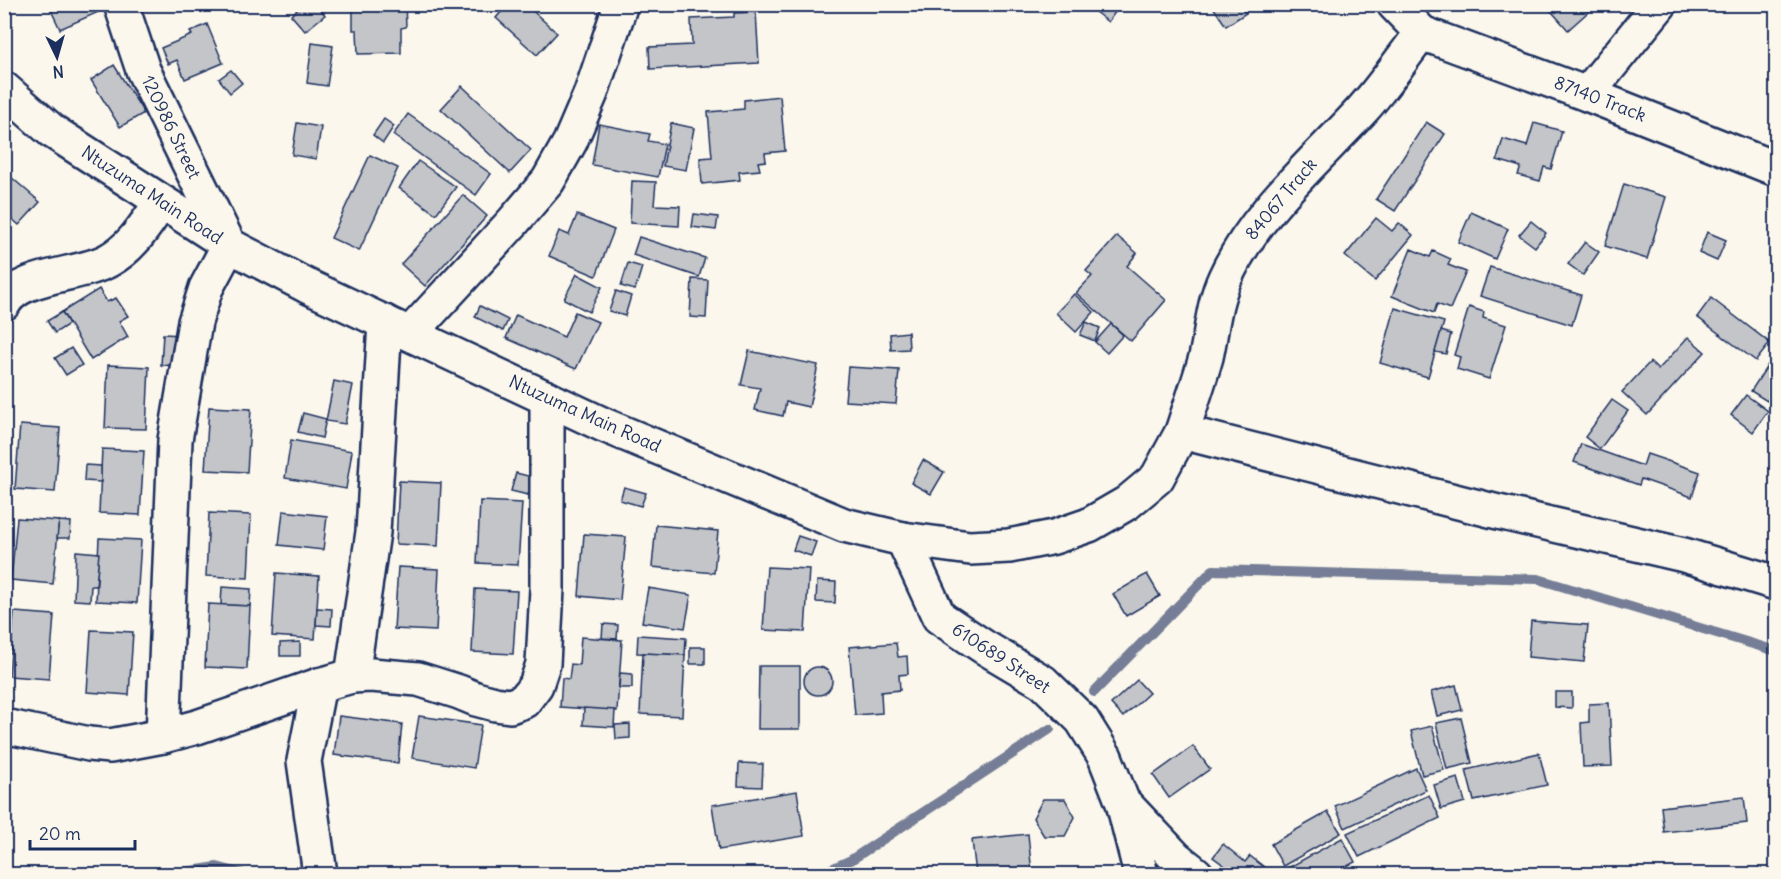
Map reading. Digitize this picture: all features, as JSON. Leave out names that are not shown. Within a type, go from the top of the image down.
[{"type":"street","name":"120986 Street","points":[[121,4],[143,70],[229,245]]},
{"type":"street","points":[[352,676],[397,328],[513,222],[548,181],[570,142],[591,93],[621,4]]},
{"type":"street","points":[[1394,4],[1422,33]]},
{"type":"street","points":[[1587,94],[1660,4]]},
{"type":"street","name":"87140 Track","points":[[1422,33],[1587,94],[1776,169]]},
{"type":"street","name":"84067 Track","points":[[1182,432],[1206,357],[1214,307],[1224,279],[1240,248],[1317,155],[1364,108],[1422,33]]},
{"type":"street","name":"Ntuzuma Main Road","points":[[4,89],[52,130],[161,203],[229,245],[308,286],[604,425],[844,525],[903,539],[970,548],[1009,546],[1054,537],[1089,525],[1127,503],[1156,478],[1182,432]]},
{"type":"street","points":[[4,303],[17,290],[30,283],[96,267],[120,254],[133,243],[161,203]]},
{"type":"street","points":[[163,736],[175,440],[195,322],[206,288],[229,245]]},
{"type":"street","points":[[4,726],[89,744],[110,746],[163,736],[207,724],[319,685],[352,676],[371,675],[418,679],[476,699],[510,706],[524,700],[536,685],[543,664],[547,589],[547,398]]},
{"type":"street","points":[[1182,432],[1494,511],[1684,555],[1776,583]]},
{"type":"street","name":"610689 Street","points":[[903,539],[939,617],[1043,682],[1082,720],[1105,757],[1124,803],[1141,874]]},
{"type":"street","points":[[319,685],[304,762],[320,874]]},
{"type":"street","points":[[1124,803],[1176,858],[1196,874]]},
{"type":"building","points":[[58,4],[100,4],[103,10],[60,29],[50,8]]},
{"type":"building","points":[[304,4],[316,4],[325,15],[305,31],[291,15]]},
{"type":"building","points":[[353,4],[405,4],[406,27],[401,28],[401,53],[358,54],[357,30],[353,30]]},
{"type":"building","points":[[508,4],[525,4],[557,33],[537,55],[496,18]]},
{"type":"building","points":[[1085,4],[1121,4],[1108,22]]},
{"type":"building","points":[[1211,4],[1240,4],[1246,13],[1226,26]]},
{"type":"building","points":[[1545,4],[1597,4],[1568,30]]},
{"type":"building","points":[[756,12],[759,63],[650,69],[649,47],[692,45],[691,19],[734,17],[734,13]]},
{"type":"building","points":[[207,24],[223,63],[185,79],[177,60],[168,64],[161,48],[192,35],[190,32]]},
{"type":"building","points":[[312,43],[333,46],[327,86],[307,83]]},
{"type":"building","points":[[114,65],[144,113],[120,127],[91,80]]},
{"type":"building","points":[[231,70],[242,83],[230,93],[219,79]]},
{"type":"building","points":[[462,86],[531,150],[510,173],[441,109]]},
{"type":"building","points":[[780,96],[785,151],[765,153],[766,161],[758,162],[760,170],[739,172],[740,180],[702,184],[700,158],[712,157],[708,112],[744,109],[744,100]]},
{"type":"building","points":[[408,114],[491,174],[476,195],[393,135]]},
{"type":"building","points":[[384,119],[394,126],[383,143],[373,135]]},
{"type":"building","points":[[1426,122],[1445,134],[1395,211],[1376,199]]},
{"type":"building","points":[[297,123],[321,127],[316,159],[292,155]]},
{"type":"building","points":[[671,123],[694,128],[686,170],[663,166]]},
{"type":"building","points":[[1534,123],[1562,131],[1551,169],[1544,167],[1540,181],[1518,175],[1521,167],[1497,160],[1503,139],[1527,146]]},
{"type":"building","points":[[599,124],[650,134],[648,141],[665,144],[658,177],[592,165]]},
{"type":"building","points":[[370,155],[398,168],[359,251],[331,238]]},
{"type":"building","points":[[418,161],[456,187],[436,214],[399,188]]},
{"type":"building","points":[[4,171],[40,202],[19,225],[4,212]]},
{"type":"building","points":[[632,181],[656,182],[654,205],[680,206],[679,226],[630,223]]},
{"type":"building","points":[[1624,184],[1666,197],[1647,259],[1605,246]]},
{"type":"building","points":[[463,195],[487,216],[425,286],[401,264]]},
{"type":"building","points":[[1471,212],[1508,229],[1495,259],[1458,242]]},
{"type":"building","points":[[694,214],[718,217],[716,230],[692,227]]},
{"type":"building","points":[[577,215],[614,230],[596,276],[549,256],[559,231],[569,235]]},
{"type":"building","points":[[1376,218],[1392,231],[1399,223],[1413,235],[1375,281],[1345,256]]},
{"type":"building","points":[[1531,221],[1546,233],[1535,247],[1519,235]]},
{"type":"building","points":[[1707,232],[1726,240],[1717,261],[1699,253]]},
{"type":"building","points":[[1117,236],[1137,253],[1127,266],[1166,300],[1131,341],[1076,293],[1092,276],[1086,271]]},
{"type":"building","points":[[639,237],[705,258],[699,277],[633,255]]},
{"type":"building","points":[[1585,242],[1599,252],[1583,275],[1568,264]]},
{"type":"building","points":[[1411,249],[1430,257],[1433,251],[1451,259],[1448,265],[1466,272],[1450,309],[1437,304],[1434,313],[1392,296]]},
{"type":"building","points":[[628,263],[642,267],[635,290],[621,286]]},
{"type":"building","points":[[1490,267],[1581,295],[1572,325],[1480,296]]},
{"type":"building","points":[[577,274],[602,287],[589,312],[564,299]]},
{"type":"building","points":[[692,279],[708,280],[706,318],[690,317]]},
{"type":"building","points":[[99,289],[107,302],[116,298],[128,316],[119,321],[128,337],[91,360],[62,312]]},
{"type":"building","points":[[616,291],[631,296],[625,316],[609,311]]},
{"type":"building","points":[[1074,294],[1094,312],[1076,332],[1056,313]]},
{"type":"building","points":[[1711,298],[1770,343],[1756,361],[1697,317]]},
{"type":"building","points":[[480,306],[508,320],[503,331],[475,317]]},
{"type":"building","points":[[1469,307],[1484,312],[1483,318],[1506,325],[1489,379],[1457,369],[1460,357],[1454,355]]},
{"type":"building","points":[[1395,308],[1444,322],[1428,377],[1380,363]]},
{"type":"building","points":[[62,312],[69,324],[55,333],[47,321]]},
{"type":"building","points":[[575,312],[598,322],[576,369],[506,338],[516,315],[564,337]]},
{"type":"building","points":[[1086,322],[1100,328],[1095,341],[1080,335]]},
{"type":"building","points":[[1111,324],[1123,335],[1107,353],[1095,342]]},
{"type":"building","points":[[1441,331],[1451,334],[1446,354],[1435,352]]},
{"type":"building","points":[[908,332],[909,349],[891,350],[890,334]]},
{"type":"building","points":[[163,334],[183,335],[181,366],[161,365]]},
{"type":"building","points":[[1688,337],[1705,352],[1647,415],[1622,392],[1650,362],[1658,370]]},
{"type":"building","points":[[71,348],[82,365],[66,375],[55,358]]},
{"type":"building","points":[[749,351],[818,365],[809,407],[786,402],[783,416],[755,410],[760,388],[741,385]]},
{"type":"building","points":[[1776,352],[1776,387],[1767,401],[1751,391]]},
{"type":"building","points":[[108,365],[149,367],[146,429],[105,428]]},
{"type":"building","points":[[848,367],[899,370],[896,404],[845,401]]},
{"type":"building","points":[[334,381],[353,385],[345,424],[326,421]]},
{"type":"building","points":[[1746,395],[1768,411],[1753,432],[1731,415]]},
{"type":"building","points":[[1612,400],[1628,411],[1600,449],[1585,437]]},
{"type":"building","points":[[209,407],[251,409],[247,472],[205,470]]},
{"type":"building","points":[[303,413],[326,419],[322,438],[298,432]]},
{"type":"building","points":[[20,425],[60,428],[55,492],[15,489]]},
{"type":"building","points":[[291,440],[352,451],[346,489],[285,478]]},
{"type":"building","points":[[1581,444],[1643,466],[1647,454],[1700,472],[1692,497],[1641,479],[1639,485],[1574,462]]},
{"type":"building","points":[[102,449],[144,451],[140,515],[99,513]]},
{"type":"building","points":[[923,460],[944,472],[931,494],[911,483]]},
{"type":"building","points":[[85,465],[101,466],[101,482],[84,481]]},
{"type":"building","points":[[516,473],[532,477],[528,495],[511,491]]},
{"type":"building","points":[[399,481],[441,483],[438,546],[396,544]]},
{"type":"building","points":[[624,487],[646,493],[641,506],[620,500]]},
{"type":"building","points":[[480,501],[522,503],[518,565],[477,563]]},
{"type":"building","points":[[283,511],[327,516],[323,550],[279,545]]},
{"type":"building","points":[[209,513],[251,515],[248,578],[206,576]]},
{"type":"building","points":[[17,518],[59,521],[53,584],[11,580]]},
{"type":"building","points":[[59,521],[71,522],[70,538],[57,538]]},
{"type":"building","points":[[656,525],[718,531],[714,573],[652,567]]},
{"type":"building","points":[[584,534],[626,537],[620,600],[579,596]]},
{"type":"building","points":[[798,536],[816,542],[811,556],[793,550]]},
{"type":"building","points":[[99,538],[141,540],[137,603],[96,601]]},
{"type":"building","points":[[76,551],[99,553],[96,586],[91,586],[90,601],[74,600]]},
{"type":"building","points":[[398,567],[439,569],[436,631],[394,629]]},
{"type":"building","points":[[767,567],[809,569],[805,632],[763,630]]},
{"type":"building","points":[[276,573],[319,576],[315,639],[272,636]]},
{"type":"building","points":[[1147,574],[1160,596],[1126,616],[1113,594]]},
{"type":"building","points":[[817,581],[836,582],[835,603],[816,602]]},
{"type":"building","points":[[222,587],[251,589],[250,606],[221,605]]},
{"type":"building","points":[[648,588],[691,595],[685,628],[642,622]]},
{"type":"building","points":[[475,589],[517,591],[513,654],[472,652]]},
{"type":"building","points":[[208,604],[250,606],[247,669],[205,667]]},
{"type":"building","points":[[317,608],[332,609],[331,626],[316,625]]},
{"type":"building","points":[[14,612],[54,615],[49,679],[9,676]]},
{"type":"building","points":[[1531,621],[1588,625],[1584,662],[1528,657]]},
{"type":"building","points":[[603,624],[618,625],[617,639],[602,638]]},
{"type":"building","points":[[91,630],[133,632],[129,695],[87,692]]},
{"type":"building","points":[[638,635],[686,638],[685,655],[637,653]]},
{"type":"building","points":[[581,637],[622,640],[617,711],[560,707],[562,678],[569,679],[571,664],[579,665]]},
{"type":"building","points":[[300,642],[300,656],[280,656],[280,643]]},
{"type":"building","points":[[896,643],[898,657],[907,656],[908,674],[899,675],[900,690],[881,692],[882,713],[855,715],[849,647]]},
{"type":"building","points":[[690,647],[705,647],[705,664],[690,664]]},
{"type":"building","points":[[643,653],[685,655],[682,716],[640,714]]},
{"type":"building","points":[[759,666],[800,666],[800,729],[758,729]]},
{"type":"building","points":[[818,667],[828,671],[832,681],[828,691],[818,695],[808,691],[804,681],[808,671]]},
{"type":"building","points":[[620,673],[632,674],[632,688],[619,688]]},
{"type":"building","points":[[1137,680],[1149,693],[1123,717],[1111,704]]},
{"type":"building","points":[[1456,685],[1462,710],[1437,716],[1431,692]]},
{"type":"building","points":[[1555,692],[1572,692],[1572,708],[1555,707]]},
{"type":"building","points":[[1609,703],[1612,766],[1583,767],[1581,723],[1589,722],[1589,704]]},
{"type":"building","points":[[584,708],[615,710],[614,727],[583,725]]},
{"type":"building","points":[[339,716],[402,724],[398,763],[334,755]]},
{"type":"building","points":[[419,716],[481,725],[474,768],[412,758]]},
{"type":"building","points":[[1461,718],[1472,763],[1447,769],[1436,723]]},
{"type":"building","points":[[630,724],[630,738],[616,739],[615,725]]},
{"type":"building","points":[[1432,726],[1444,770],[1422,775],[1411,731]]},
{"type":"building","points":[[1193,746],[1210,769],[1169,798],[1153,775]]},
{"type":"building","points":[[1539,753],[1547,785],[1474,801],[1466,770]]},
{"type":"building","points":[[739,763],[763,764],[762,787],[738,786]]},
{"type":"building","points":[[1416,768],[1426,790],[1345,828],[1335,806]]},
{"type":"building","points":[[1458,778],[1465,802],[1441,809],[1434,785]]},
{"type":"building","points":[[797,791],[804,836],[719,850],[712,805]]},
{"type":"building","points":[[1429,795],[1440,818],[1359,857],[1347,833]]},
{"type":"building","points":[[1744,797],[1747,823],[1664,832],[1661,807]]},
{"type":"building","points":[[1043,799],[1065,799],[1075,817],[1065,836],[1044,836],[1033,818]]},
{"type":"building","points":[[1328,812],[1341,833],[1283,866],[1271,844]]},
{"type":"building","points":[[1028,834],[1032,874],[976,874],[972,840]]},
{"type":"building","points":[[1342,838],[1355,862],[1332,874],[1288,874],[1286,869]]},
{"type":"building","points":[[1223,844],[1245,862],[1250,856],[1273,874],[1236,874],[1213,857]]},
{"type":"waterway","points":[[1094,692],[1213,570],[1538,579],[1776,651]]},
{"type":"waterway","points":[[820,874],[851,860],[1050,729]]},
{"type":"waterway","points":[[172,874],[217,867],[243,874]]}]
